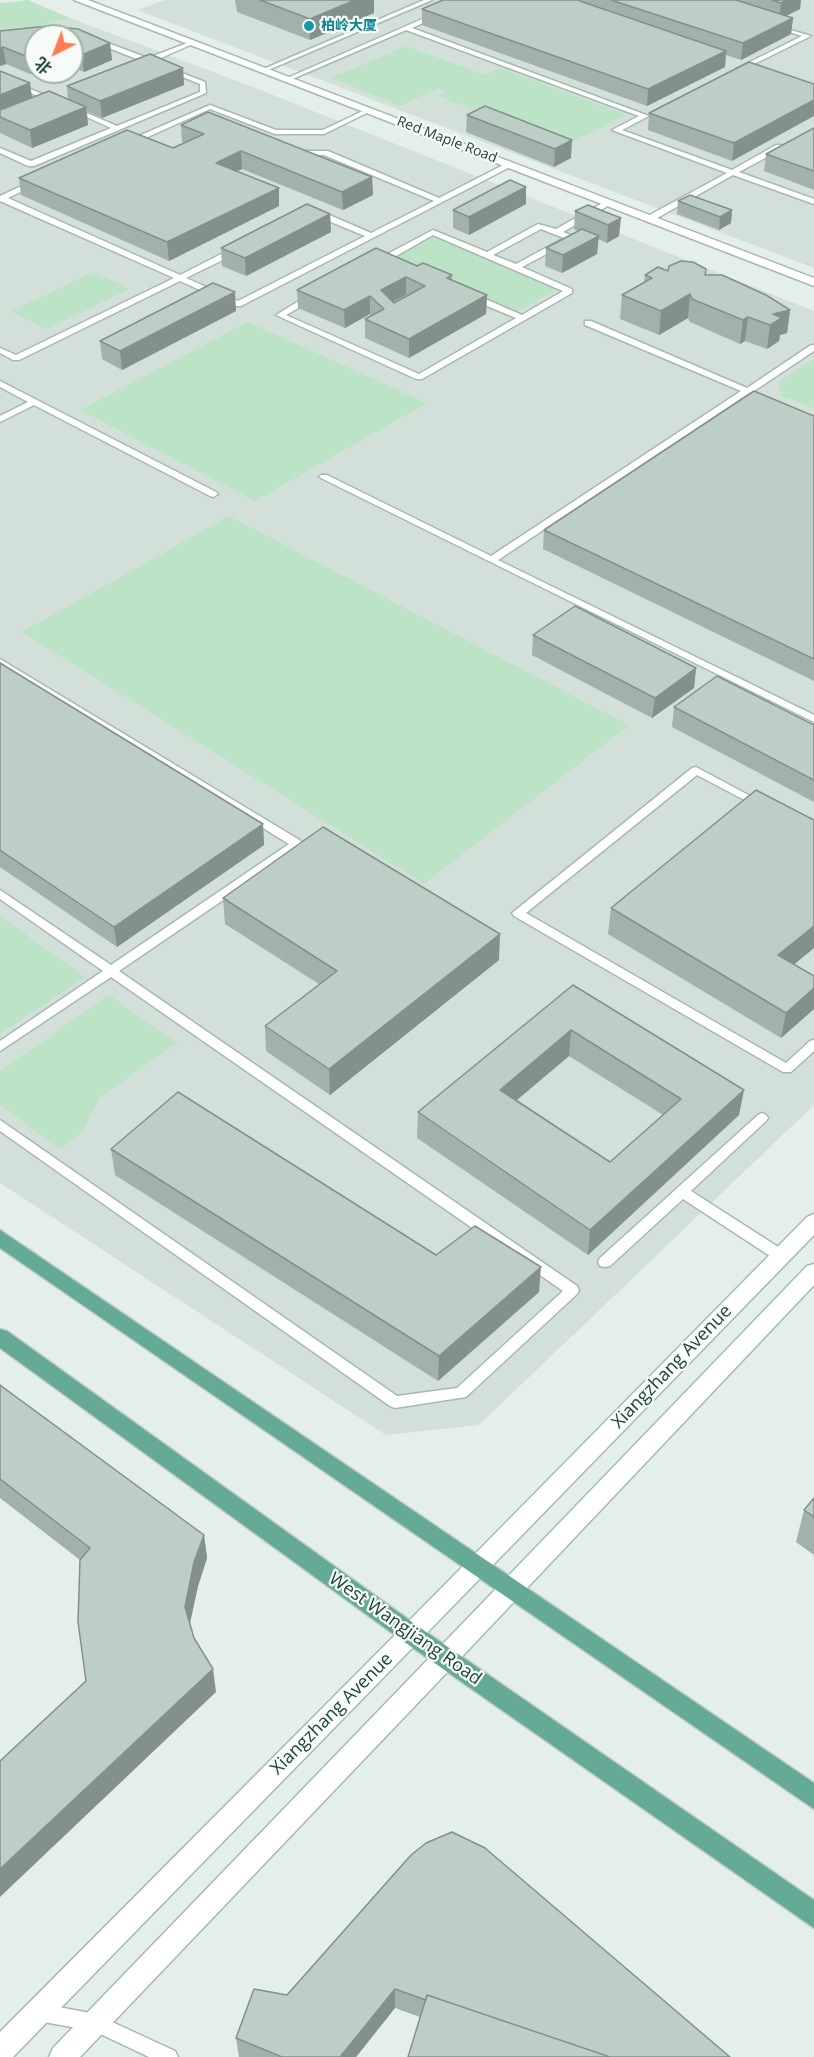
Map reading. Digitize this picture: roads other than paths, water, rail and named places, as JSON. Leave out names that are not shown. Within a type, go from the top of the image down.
[{"type":"main road","points":[[0,1238],[814,1797]]},
{"type":"main road","name":"West Wangjiang Road","points":[[0,1337],[411,1635],[446,1657],[814,1916]]},
{"type":"street","name":"Red Maple Road","points":[[79,0],[814,282]]},
{"type":"street","name":"Xiangzhang Avenue","points":[[0,2050],[411,1635],[814,1222]]},
{"type":"street","points":[[63,2057],[814,1272]]},
{"type":"lane","points":[[264,70],[429,0]]},
{"type":"lane","points":[[288,79],[449,9]]},
{"type":"lane","points":[[730,75],[808,36],[764,22]]},
{"type":"lane","points":[[406,28],[645,116]]},
{"type":"lane","points":[[0,150],[31,164],[203,93],[203,83],[84,38]]},
{"type":"lane","points":[[138,66],[192,43]]},
{"type":"lane","points":[[729,66],[751,73]]},
{"type":"lane","points":[[0,78],[118,129]]},
{"type":"lane","points":[[42,105],[63,96]]},
{"type":"lane","points":[[122,145],[210,107],[275,132],[324,132],[369,110]]},
{"type":"lane","points":[[656,111],[615,130],[814,202]]},
{"type":"lane","points":[[275,132],[277,142]]},
{"type":"lane","points":[[324,132],[325,153]]},
{"type":"lane","points":[[649,219],[783,145]]},
{"type":"lane","points":[[290,153],[325,153],[440,201]]},
{"type":"lane","points":[[1,198],[238,304],[510,165]]},
{"type":"lane","points":[[1,198],[46,179]]},
{"type":"lane","points":[[557,232],[609,203]]},
{"type":"lane","points":[[304,217],[315,212],[371,236]]},
{"type":"lane","points":[[487,255],[541,226],[570,238],[516,267]]},
{"type":"lane","points":[[322,292],[280,315],[419,377],[569,291],[433,232],[374,264]]},
{"type":"lane","points":[[0,350],[16,358],[242,248]]},
{"type":"lane","points":[[384,259],[394,263]]},
{"type":"lane","points":[[469,295],[522,318]]},
{"type":"lane","points":[[588,323],[759,395]]},
{"type":"lane","points":[[491,560],[814,347]]},
{"type":"lane","points":[[0,384],[213,494]]},
{"type":"lane","points":[[0,419],[34,402]]},
{"type":"lane","points":[[324,477],[814,719]]},
{"type":"lane","points":[[0,662],[297,844],[0,1047]]},
{"type":"lane","points":[[775,812],[696,770],[518,913],[787,1069],[814,1044]]},
{"type":"lane","points":[[0,894],[572,1290],[461,1392],[395,1402],[0,1125]]},
{"type":"lane","points":[[605,1262],[762,1118]]},
{"type":"lane","points":[[682,1192],[781,1256]]},
{"type":"lane","points":[[38,2012],[95,2024],[169,2057]]},
{"type":"place","name":"柏岭大厦","points":[[309,26]]}]
